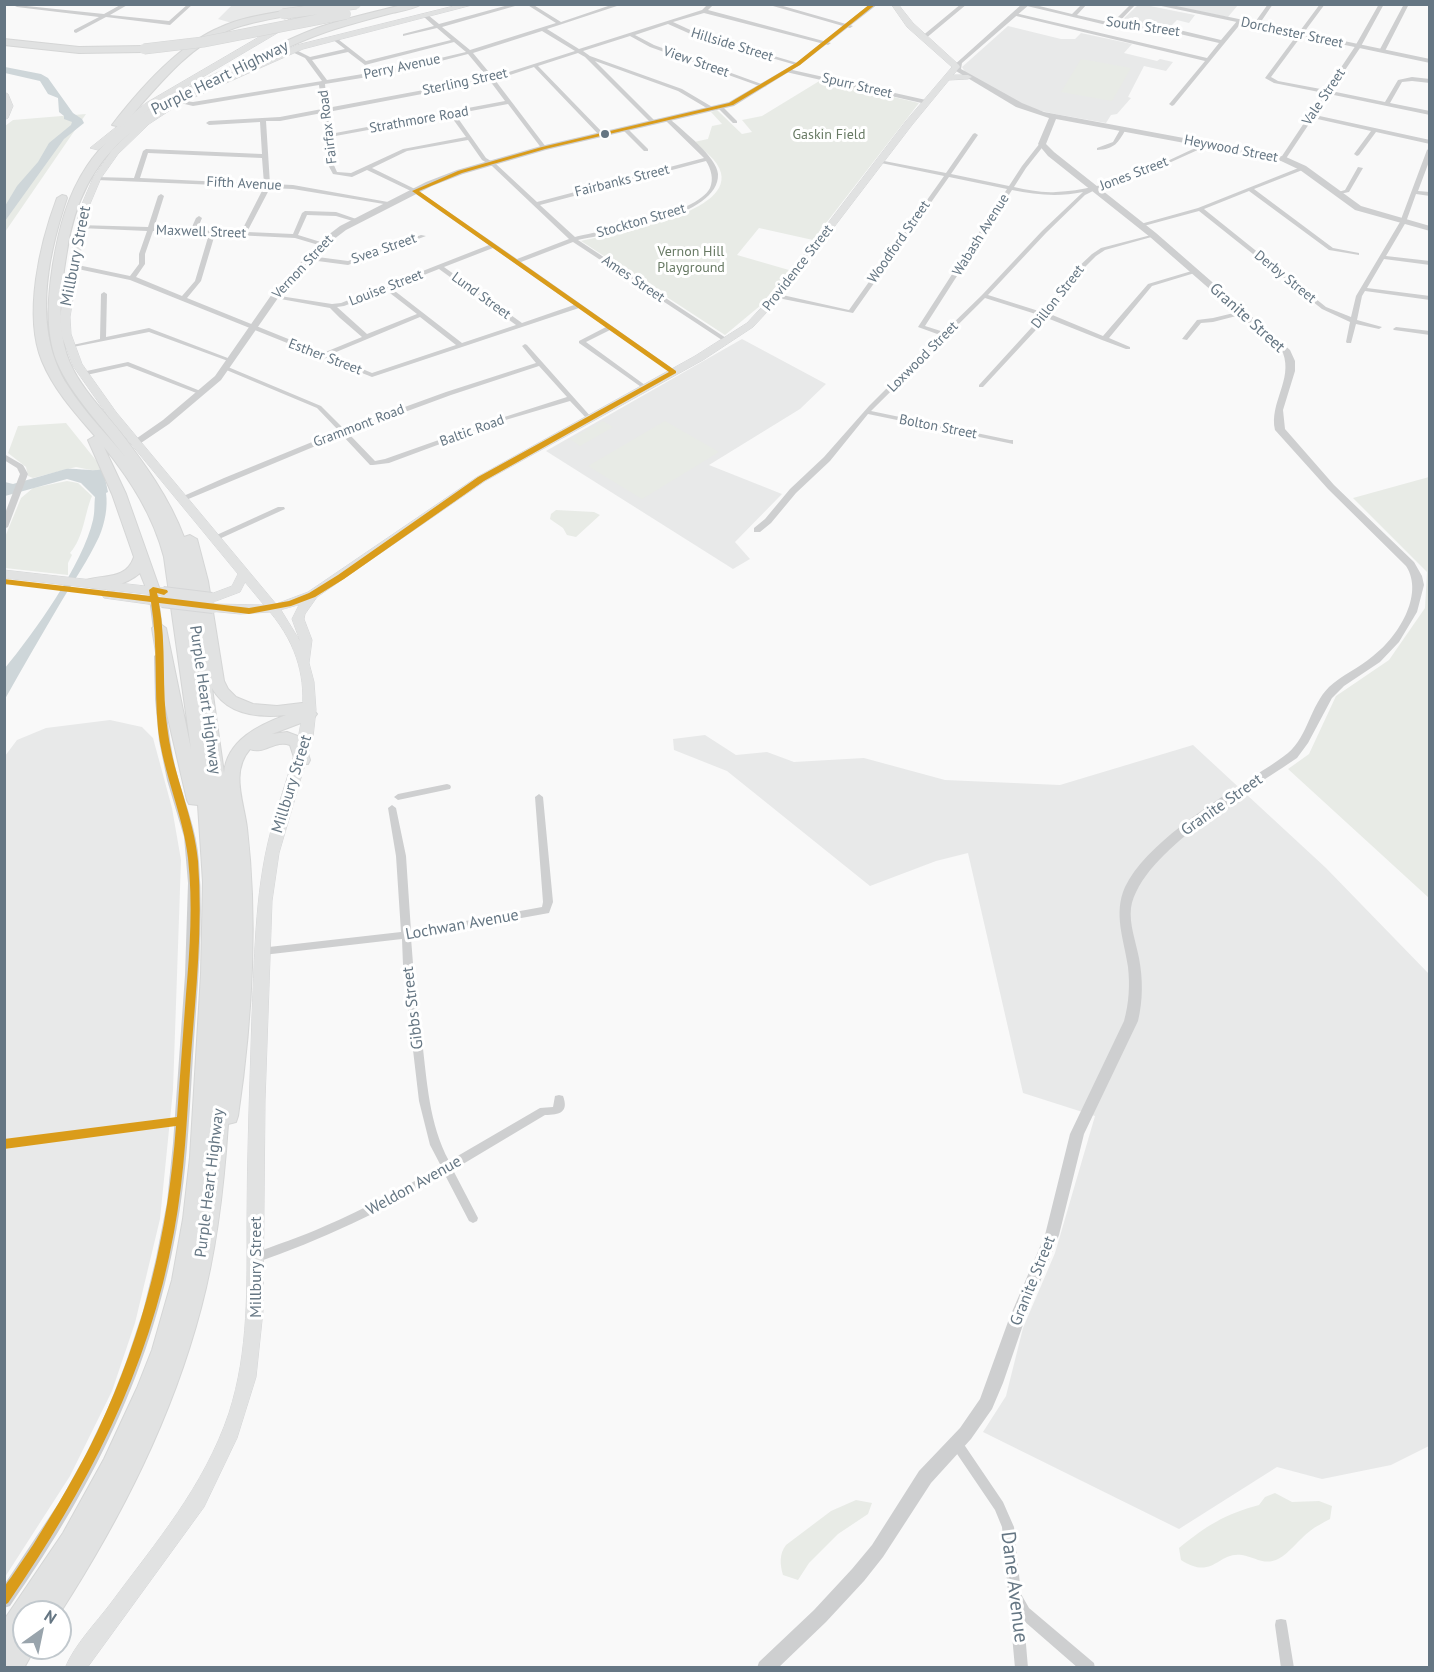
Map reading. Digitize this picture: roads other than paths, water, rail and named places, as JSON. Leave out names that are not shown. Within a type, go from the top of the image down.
[{"type":"highway","name":"Purple Heart Highway","points":[[32,1600],[61,1557],[108,1476],[158,1365],[175,1310],[188,1256],[203,1113],[212,918],[209,839],[201,760],[173,561],[159,521],[141,488],[70,398],[50,365],[41,332],[46,262],[52,225],[65,191],[78,169],[95,148],[194,46],[216,32],[235,25],[283,14],[356,4]]},
{"type":"highway","points":[[4,42],[72,50],[141,51],[203,42],[393,4]]},
{"type":"highway","points":[[4,48],[81,55],[213,45],[337,23],[414,4]]},
{"type":"highway","name":"Purple Heart Highway","points":[[53,1600],[102,1521],[138,1452],[168,1381],[191,1307],[211,1208],[227,980],[226,890],[220,814],[182,550],[172,520],[128,443],[77,386],[66,368],[56,340],[54,318],[62,234],[74,198],[86,174],[119,135],[142,117],[184,93],[337,23],[418,4]]},
{"type":"highway","points":[[70,398],[106,463],[158,596]]},
{"type":"highway","points":[[128,443],[160,484],[184,525],[201,581],[216,681],[223,695],[240,706],[264,712],[309,710]]},
{"type":"highway","points":[[88,587],[122,578],[135,571],[141,557]]},
{"type":"highway","points":[[159,628],[172,701],[192,785],[211,882]]},
{"type":"highway","points":[[211,1208],[232,1096],[242,984],[242,876],[233,766],[240,751],[256,737],[309,710]]},
{"type":"highway","points":[[233,766],[257,746],[282,737],[297,742],[302,759]]},
{"type":"main road","points":[[95,148],[122,124],[149,105],[321,4]]},
{"type":"main road","points":[[142,117],[169,97],[280,36],[332,4]]},
{"type":"main road","name":"Millbury Street","points":[[75,1668],[197,1503],[231,1434],[243,1398],[256,1330],[255,1258],[263,951],[268,876],[272,852],[302,759],[309,710],[304,663],[291,633],[183,498],[128,443],[82,374],[70,346],[65,316],[80,226],[90,192],[115,152],[154,116],[178,101],[292,50],[473,4]]},
{"type":"main road","points":[[894,4],[923,38],[956,67]]},
{"type":"main road","name":"Providence Street","points":[[47,583],[213,603],[249,612],[312,595],[481,479],[674,372],[750,325],[778,296],[926,102],[956,67]]},
{"type":"main road","points":[[945,78],[969,77]]},
{"type":"main road","points":[[4,94],[9,104],[4,118]]},
{"type":"main road","points":[[4,574],[47,583]]},
{"type":"main road","points":[[213,603],[236,589],[244,574]]},
{"type":"main road","points":[[4,581],[47,583]]},
{"type":"main road","points":[[304,663],[306,639],[298,616],[312,595]]},
{"type":"street","points":[[62,11],[72,4]]},
{"type":"street","points":[[76,31],[127,4]]},
{"type":"street","points":[[18,5],[170,23],[191,4]]},
{"type":"street","points":[[405,35],[520,4]]},
{"type":"street","points":[[528,4],[561,24]]},
{"type":"street","name":"Perry Avenue","points":[[178,101],[193,104],[398,70],[471,52],[621,4]]},
{"type":"street","name":"Sterling Street","points":[[209,123],[263,121],[491,79],[704,11],[712,4]]},
{"type":"street","points":[[768,4],[850,26]]},
{"type":"street","name":"Vernon Street","points":[[128,443],[201,393],[218,378],[275,296],[322,244],[356,220],[443,178],[491,163],[544,148],[731,104],[788,71],[828,43],[875,4]]},
{"type":"street","points":[[923,38],[965,4]]},
{"type":"street","points":[[1073,16],[1085,4]]},
{"type":"street","points":[[1113,25],[1134,4]]},
{"type":"street","name":"Dorchester Street","points":[[1155,4],[1430,61]]},
{"type":"street","points":[[1256,25],[1271,4]]},
{"type":"street","points":[[1323,4],[1268,78],[1430,113]]},
{"type":"street","name":"Vale Street","points":[[1283,159],[1382,4]]},
{"type":"street","points":[[1382,51],[1407,4]]},
{"type":"street","name":"South Street","points":[[1027,5],[1113,25],[1135,29],[1171,30],[1223,42]]},
{"type":"street","name":"Providence Street","points":[[956,67],[1027,5]]},
{"type":"street","points":[[704,11],[828,43]]},
{"type":"street","points":[[1015,15],[1209,60]]},
{"type":"street","points":[[426,16],[471,52],[544,148]]},
{"type":"street","name":"Hillside Street","points":[[668,22],[683,30],[798,64]]},
{"type":"street","points":[[1172,104],[1239,22]]},
{"type":"street","points":[[543,29],[587,56],[654,123]]},
{"type":"street","name":"View Street","points":[[630,34],[652,46],[764,86]]},
{"type":"street","points":[[334,38],[365,63],[456,40]]},
{"type":"street","points":[[292,50],[308,59],[324,82]]},
{"type":"street","points":[[308,59],[349,50]]},
{"type":"street","points":[[940,52],[955,58],[967,56]]},
{"type":"street","points":[[587,56],[680,90],[716,108],[735,122]]},
{"type":"street","points":[[535,65],[602,135]]},
{"type":"street","name":"Heywood Street","points":[[956,67],[969,77],[1019,105],[1053,117],[1283,159],[1303,168],[1364,211],[1430,229]]},
{"type":"street","name":"Spurr Street","points":[[788,71],[926,102]]},
{"type":"street","points":[[1387,104],[1398,83],[1403,79],[1430,81]]},
{"type":"street","name":"Fairfax Road","points":[[324,82],[324,109],[333,172],[349,175],[411,149],[470,138]]},
{"type":"street","name":"Strathmore Road","points":[[328,136],[509,102]]},
{"type":"street","name":"Ames Street","points":[[452,113],[484,159],[574,240],[727,341]]},
{"type":"street","points":[[1311,116],[1430,142]]},
{"type":"street","points":[[1042,144],[1053,117]]},
{"type":"street","points":[[668,120],[708,159]]},
{"type":"street","points":[[243,234],[266,191],[263,121]]},
{"type":"street","points":[[625,129],[646,150]]},
{"type":"street","points":[[1099,149],[1115,143],[1123,129]]},
{"type":"street","points":[[1358,154],[1374,130]]},
{"type":"street","name":"Woodford Street","points":[[778,296],[851,312],[975,135]]},
{"type":"street","name":"Wabash Avenue","points":[[946,335],[921,327],[1042,144]]},
{"type":"street","name":"Granite Street","points":[[765,1668],[843,1592],[868,1563],[889,1535],[922,1480],[933,1466],[957,1444],[985,1406],[1017,1320],[1040,1269],[1055,1225],[1066,1185],[1071,1150],[1077,1134],[1131,1022],[1136,986],[1125,909],[1126,896],[1131,886],[1154,859],[1197,819],[1293,755],[1306,741],[1329,694],[1382,654],[1391,644],[1411,611],[1419,584],[1417,575],[1410,564],[1355,511],[1283,434],[1278,425],[1278,418],[1291,362],[1287,352],[1153,235],[1051,154],[1042,144]]},
{"type":"street","name":"Jones Street","points":[[1094,189],[1208,144]]},
{"type":"street","points":[[1350,338],[1359,296],[1403,222],[1427,166],[1430,150]]},
{"type":"street","points":[[136,180],[146,151],[264,156]]},
{"type":"street","name":"Fairbanks Street","points":[[536,204],[708,159]]},
{"type":"street","name":"Stockton Street","points":[[515,262],[574,240],[666,217],[694,206],[706,198],[715,184],[715,171],[708,159]]},
{"type":"street","points":[[881,161],[1011,188],[1054,194],[1094,189]]},
{"type":"street","points":[[368,168],[415,191],[674,372]]},
{"type":"street","points":[[1140,225],[1200,209],[1303,168]]},
{"type":"street","points":[[1337,194],[1347,191],[1360,168]]},
{"type":"street","name":"Fifth Avenue","points":[[97,178],[308,188],[388,204]]},
{"type":"street","name":"Loxwood Street","points":[[757,530],[827,459],[867,412],[946,335],[1064,212],[1083,194],[1094,189]]},
{"type":"street","points":[[1250,189],[1331,249],[1357,254]]},
{"type":"street","points":[[1415,192],[1430,194]]},
{"type":"street","points":[[132,278],[142,264],[141,260],[162,196]]},
{"type":"street","name":"Derby Street","points":[[1200,209],[1315,302],[1329,311],[1379,327]]},
{"type":"street","points":[[295,236],[305,213],[336,214],[356,220]]},
{"type":"street","points":[[193,231],[199,218]]},
{"type":"street","name":"Maxwell Street","points":[[80,226],[295,236],[322,244]]},
{"type":"street","points":[[183,298],[198,281],[212,232]]},
{"type":"street","name":"Dillon Street","points":[[981,386],[1064,295],[1076,272],[1094,255],[1103,249],[1153,235]]},
{"type":"street","name":"Svea Street","points":[[310,258],[348,263],[423,236]]},
{"type":"street","name":"Louise Street","points":[[275,296],[332,306],[342,305],[493,246]]},
{"type":"street","points":[[1383,256],[1430,263]]},
{"type":"street","name":"Esther Street","points":[[73,267],[132,278],[375,375],[579,306]]},
{"type":"street","name":"Lund Street","points":[[440,267],[522,326]]},
{"type":"street","points":[[1104,339],[1150,285],[1195,272]]},
{"type":"street","points":[[387,288],[462,346]]},
{"type":"street","points":[[1363,289],[1430,298]]},
{"type":"street","points":[[103,339],[104,294]]},
{"type":"street","points":[[984,296],[1046,315],[1128,348]]},
{"type":"street","points":[[332,306],[366,337]]},
{"type":"street","points":[[1185,339],[1199,321],[1213,321],[1242,313]]},
{"type":"street","points":[[323,355],[422,314]]},
{"type":"street","points":[[610,328],[581,342],[646,388]]},
{"type":"street","points":[[1396,329],[1430,333]]},
{"type":"street","points":[[70,346],[140,331],[157,332],[319,407],[343,431]]},
{"type":"street","points":[[525,346],[590,419]]},
{"type":"street","points":[[82,374],[128,364],[201,393]]},
{"type":"street","name":"Grammont Road","points":[[183,498],[343,431],[539,364]]},
{"type":"street","name":"Baltic Road","points":[[343,431],[359,452],[374,463],[386,461],[500,420],[571,399]]},
{"type":"street","name":"Bolton Street","points":[[867,412],[1010,442]]},
{"type":"street","points":[[4,456],[21,468],[23,477],[4,527]]},
{"type":"street","points":[[214,538],[281,509]]},
{"type":"street","points":[[4,1600],[30,1565],[78,1488],[130,1378],[160,1277],[174,1201],[182,1121],[192,959],[193,861],[189,827],[170,771],[163,732],[158,596]]},
{"type":"street","points":[[398,797],[447,787]]},
{"type":"street","name":"Lochwan Avenue","points":[[263,951],[407,934],[548,909],[539,797]]},
{"type":"street","name":"Gibbs Street","points":[[392,808],[401,856],[408,965],[424,1101],[431,1134],[473,1218]]},
{"type":"street","name":"Weldon Avenue","points":[[255,1258],[290,1247],[386,1204],[544,1111],[556,1111],[560,1106],[559,1100]]},
{"type":"street","name":"Dane Avenue","points":[[957,1444],[1000,1508],[1008,1527],[1023,1668]]},
{"type":"street","points":[[1015,1594],[1024,1613],[1089,1668]]},
{"type":"street","points":[[1281,1625],[1288,1668]]},
{"type":"park label","name":"Gaskin Field","points":[[829,135]]},
{"type":"park label","name":"Vernon Hill Playground","points":[[691,260]]}]
